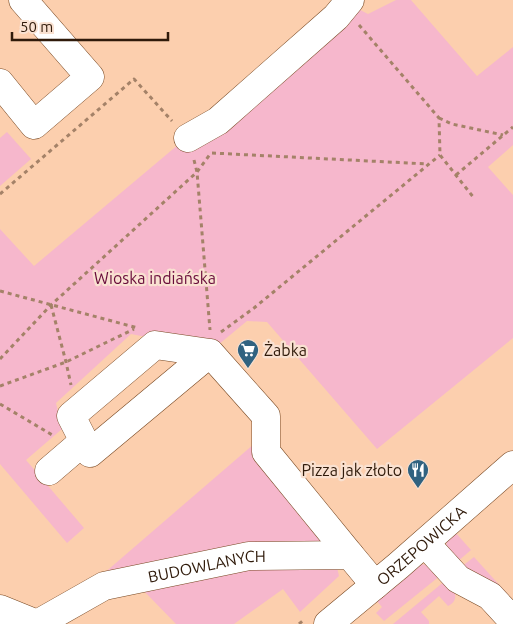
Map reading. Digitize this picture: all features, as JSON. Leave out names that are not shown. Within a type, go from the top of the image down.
[{"type":"street","points":[[0,83],[34,125],[90,77],[24,0]]},
{"type":"street","points":[[188,138],[218,121],[336,17],[347,4]]},
{"type":"street","points":[[155,345],[211,346],[90,453],[71,416],[155,345]]},
{"type":"street","points":[[211,346],[266,416],[266,452],[375,585]]},
{"type":"street","points":[[49,471],[84,441]]},
{"type":"street","name":"ORZEPOWICKA","points":[[328,624],[513,465]]},
{"type":"street","points":[[424,543],[458,579],[490,596],[513,621]]},
{"type":"street","name":"BUDOWLANYCH","points":[[0,609],[37,624],[104,586],[249,556],[350,555]]},
{"type":"path","points":[[347,4],[439,118],[452,124],[503,135]]},
{"type":"path","points":[[0,194],[134,79],[188,138],[212,153],[428,164]]},
{"type":"path","points":[[439,118],[440,155],[474,198]]},
{"type":"path","points":[[456,175],[513,127]]},
{"type":"path","points":[[188,138],[197,172],[211,346]]},
{"type":"path","points":[[0,360],[51,304],[197,172],[212,153]]},
{"type":"path","points":[[211,346],[254,308],[440,155]]},
{"type":"path","points":[[0,290],[146,330]]},
{"type":"path","points":[[51,304],[72,388]]},
{"type":"path","points":[[0,386],[66,362],[136,328]]},
{"type":"path","points":[[0,404],[54,436]]},
{"type":"green space","name":"Wioska indiańska","points":[[396,0],[411,0],[477,76],[513,47],[513,145],[488,167],[513,195],[513,338],[377,449],[267,322],[247,321],[212,350],[131,334],[56,403],[62,429],[26,460],[84,528],[67,543],[0,464],[0,229],[34,266],[179,144],[343,1],[368,14]]},
{"type":"green space","points":[[7,132],[31,159],[0,186],[0,138]]},
{"type":"green space","points":[[262,437],[345,554],[95,581]]},
{"type":"green space","points":[[455,532],[471,550],[457,562],[446,547],[447,540]]},
{"type":"green space","points":[[474,557],[513,600],[513,606],[461,567]]},
{"type":"green space","points":[[336,563],[339,576],[300,612],[283,589],[234,624],[176,624],[139,586],[244,565]]},
{"type":"green space","points":[[420,564],[427,565],[441,575],[384,621],[376,613],[382,607],[376,600]]},
{"type":"green space","points":[[446,580],[455,593],[455,600],[448,606],[439,596],[421,612],[429,621],[429,624],[393,624]]},
{"type":"place","name":"Żabka","points":[[248,369]]},
{"type":"place","name":"Pizza jak złoto","points":[[418,489]]}]
